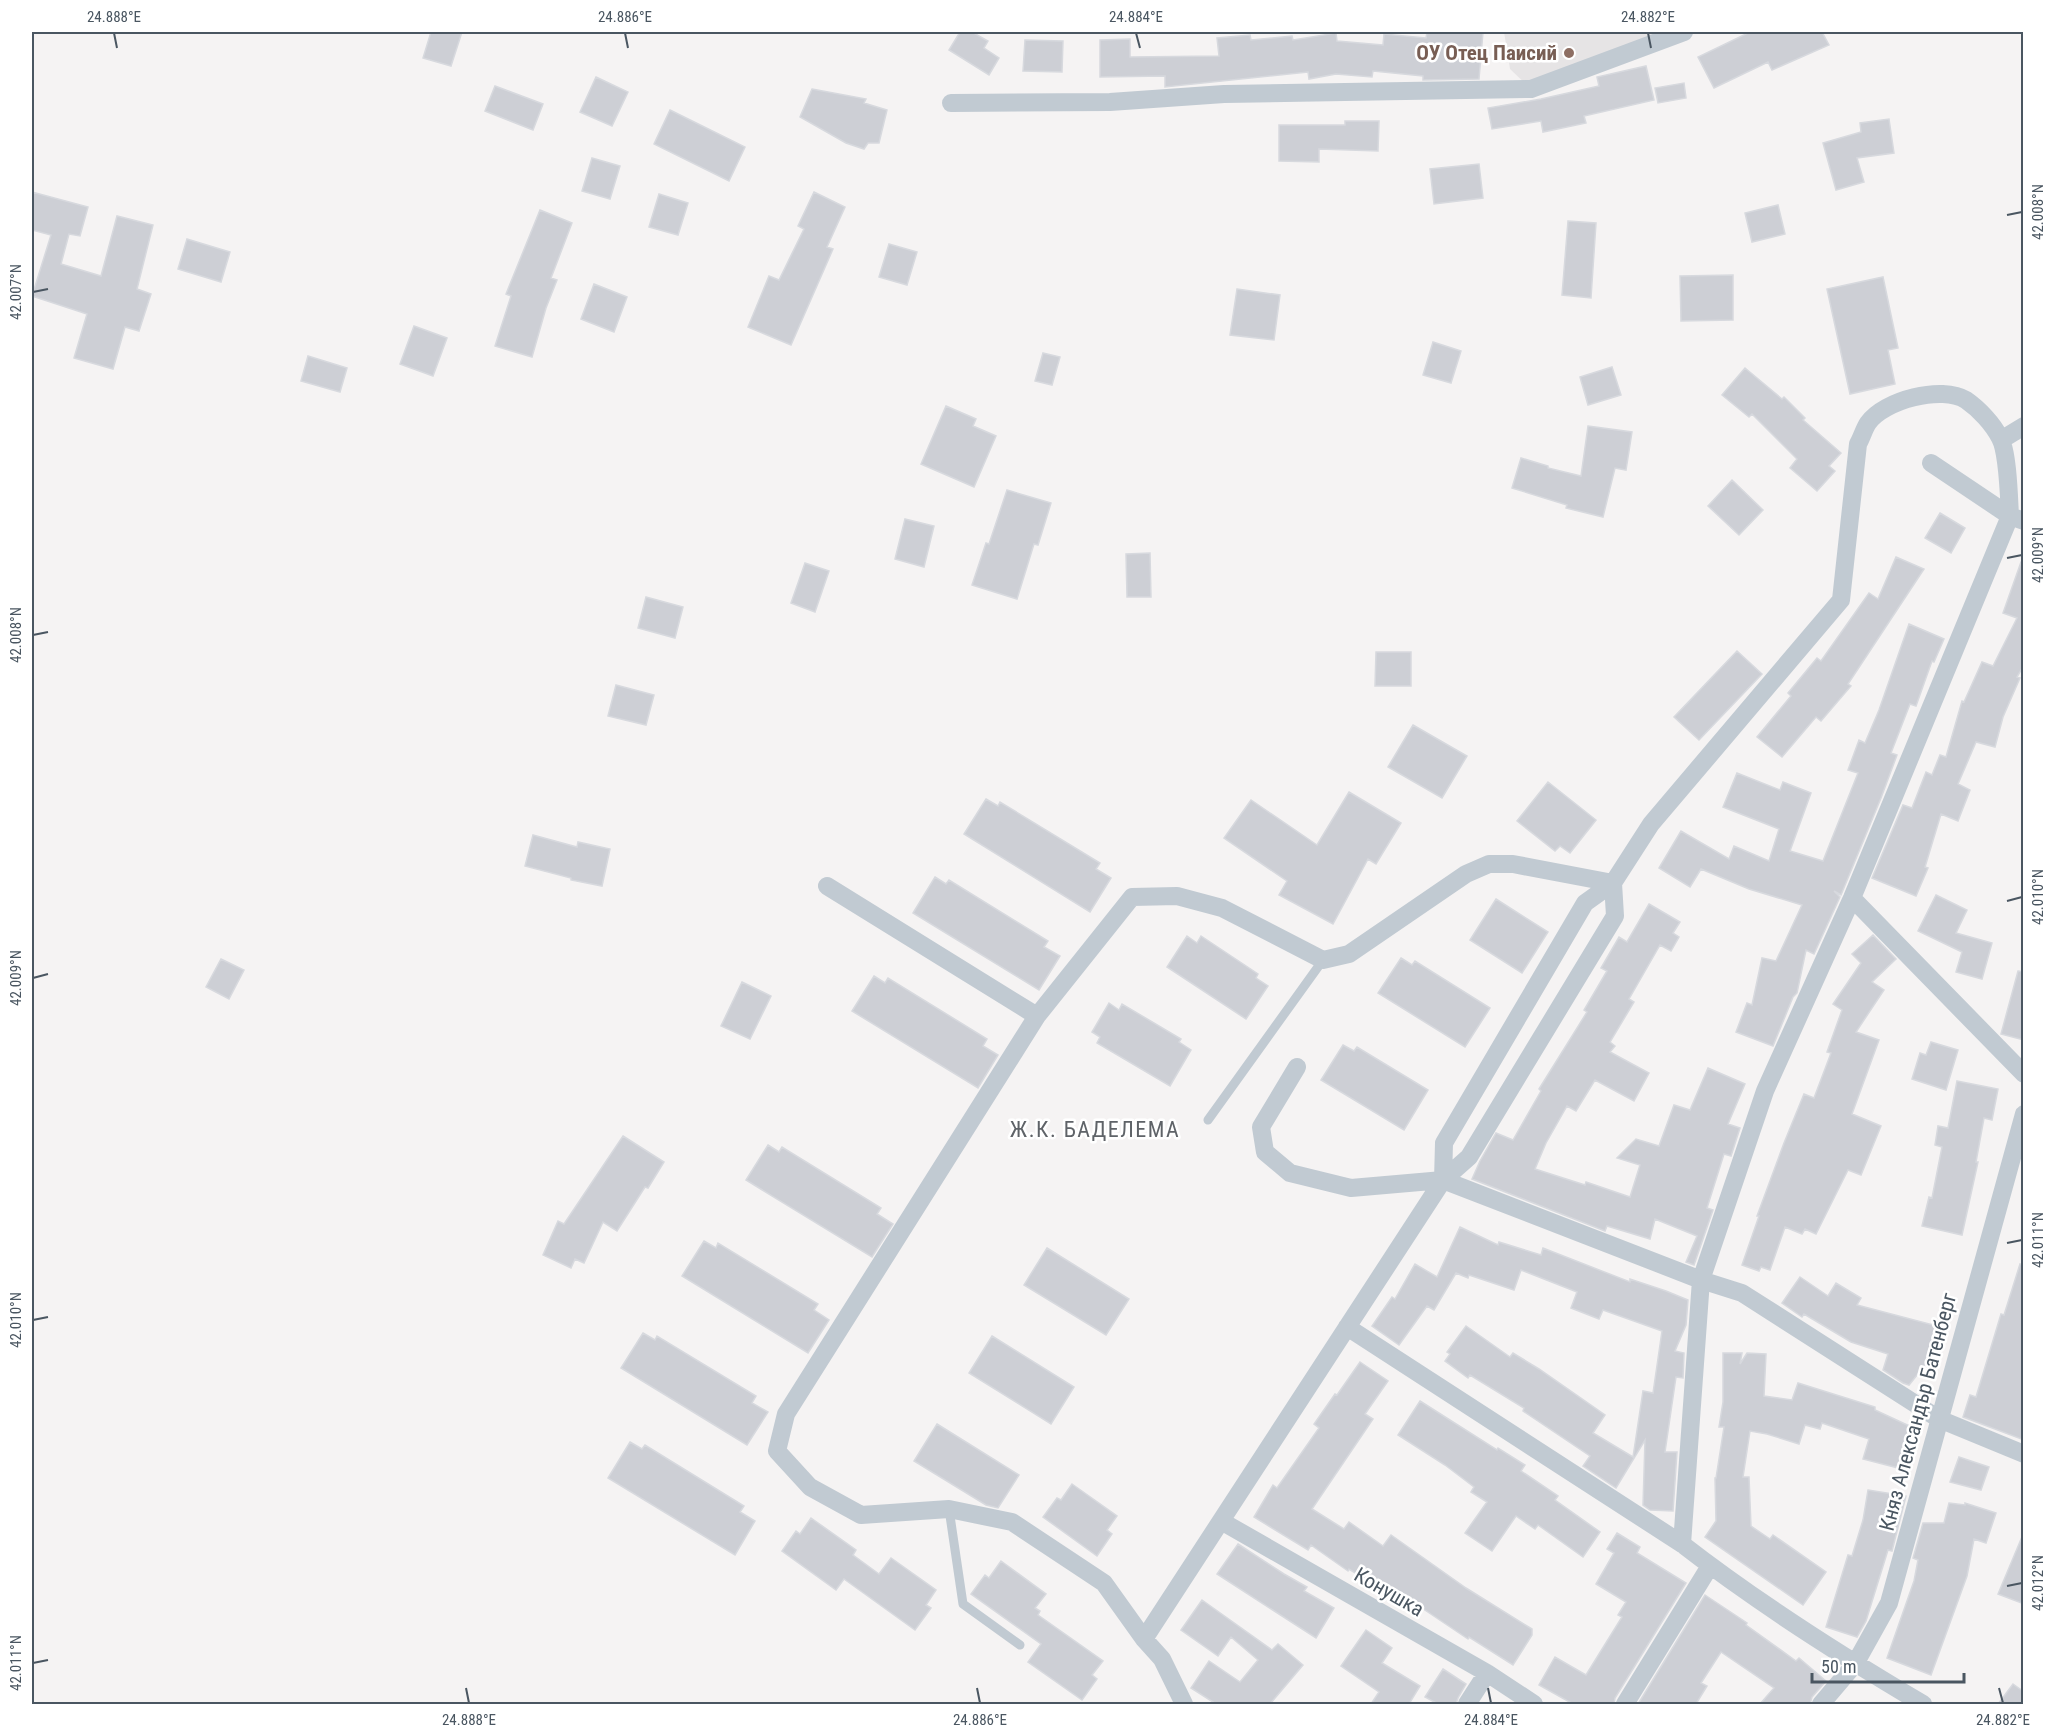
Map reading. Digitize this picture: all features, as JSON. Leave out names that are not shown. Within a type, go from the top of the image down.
[{"type":"street","points":[[951,103],[1110,102],[1224,94],[1531,89],[1684,32]]},
{"type":"street","points":[[1443,1180],[1444,1143],[1585,903],[1613,883],[1651,824],[1841,600],[1858,444],[1869,422],[1885,408],[1914,396],[1943,394],[1965,399],[1983,414],[2001,440],[2017,518],[1852,898],[1765,1091],[1701,1280],[1682,1544]]},
{"type":"street","points":[[2001,440],[2024,426]]},
{"type":"street","points":[[1931,463],[2017,518]]},
{"type":"street","points":[[1184,1704],[1162,1659],[1144,1639],[1104,1583],[1012,1522],[949,1509],[861,1515],[810,1487],[777,1451],[786,1414],[1037,1016],[1132,897],[1176,896],[1222,908],[1323,960],[1349,954],[1466,874],[1489,864],[1513,864],[1613,883]]},
{"type":"street","points":[[1144,1639],[1443,1180],[1469,1157],[1615,915],[1613,883]]},
{"type":"street","points":[[827,886],[1037,1016]]},
{"type":"street","points":[[1852,898],[2024,1074]]},
{"type":"street","points":[[1297,1067],[1261,1127],[1265,1152],[1290,1173],[1351,1188],[1443,1180],[1701,1280],[1742,1293],[1939,1419],[2024,1454]]},
{"type":"street","name":"Княз Александър Батенберг","points":[[1821,1704],[1855,1664],[1888,1603],[2024,1114]]},
{"type":"street","points":[[1347,1327],[1682,1544],[1710,1566],[1855,1664],[1923,1704]]},
{"type":"street","name":"Конушка","points":[[1221,1521],[1487,1673],[1534,1704]]},
{"type":"street","points":[[1625,1704],[1710,1566]]},
{"type":"street","points":[[1467,1704],[1487,1673]]},
{"type":"lane","points":[[1208,1120],[1323,960]]},
{"type":"lane","points":[[949,1509],[963,1604],[1020,1645]]},
{"type":"shaded area","name":"ОУ Отец Паисий","points":[[1504,32],[1679,32],[1531,89],[1510,69]]},
{"type":"building","points":[[431,32],[462,32],[451,66],[423,58]]},
{"type":"building","points":[[960,32],[972,32],[988,41],[984,48],[999,58],[989,75],[949,50]]},
{"type":"building","points":[[1427,32],[1483,32],[1479,79],[1423,80],[1423,76],[1373,71],[1372,77],[1336,74],[1309,79],[1308,72],[1165,87],[1165,76],[1100,77],[1100,40],[1130,39],[1130,57],[1219,56],[1217,38],[1250,35],[1251,40],[1292,36],[1293,40],[1336,33],[1337,41],[1383,45],[1384,34],[1426,38]]},
{"type":"building","points":[[1750,32],[1822,32],[1829,45],[1772,70],[1768,62],[1714,88],[1698,57]]},
{"type":"building","points":[[1025,40],[1063,41],[1062,72],[1023,71]]},
{"type":"building","points":[[1646,66],[1654,100],[1584,116],[1586,123],[1543,132],[1541,121],[1492,129],[1488,108],[1599,86],[1597,77]]},
{"type":"building","points":[[596,77],[628,92],[612,126],[580,112]]},
{"type":"building","points":[[1684,83],[1686,98],[1658,103],[1655,88]]},
{"type":"building","points":[[495,86],[543,104],[533,130],[485,111]]},
{"type":"building","points":[[812,89],[866,99],[864,103],[887,110],[879,143],[868,143],[864,149],[846,143],[800,117]]},
{"type":"building","points":[[670,110],[745,147],[729,181],[654,144]]},
{"type":"building","points":[[1889,119],[1894,153],[1857,158],[1864,182],[1836,190],[1823,143],[1861,132],[1860,123]]},
{"type":"building","points":[[1345,121],[1379,121],[1378,151],[1319,149],[1319,162],[1279,161],[1279,125],[1345,125]]},
{"type":"building","points":[[592,158],[620,166],[610,199],[582,191]]},
{"type":"building","points":[[1479,164],[1483,198],[1434,204],[1430,169]]},
{"type":"building","points":[[32,192],[88,207],[80,236],[69,234],[61,264],[101,276],[117,216],[153,225],[137,289],[151,294],[139,331],[125,327],[113,369],[74,358],[87,314],[32,296],[51,235],[32,230]]},
{"type":"building","points":[[814,192],[845,207],[827,247],[833,249],[791,345],[748,327],[769,276],[779,280],[804,229],[798,226]]},
{"type":"building","points":[[659,194],[688,203],[678,235],[649,227]]},
{"type":"building","points":[[1778,205],[1785,234],[1752,242],[1745,213]]},
{"type":"building","points":[[540,210],[572,223],[551,278],[557,280],[546,308],[532,357],[495,346],[511,296],[506,294]]},
{"type":"building","points":[[1568,221],[1596,223],[1591,298],[1562,295]]},
{"type":"building","points":[[187,239],[230,252],[221,282],[178,269]]},
{"type":"building","points":[[889,244],[917,252],[907,285],[879,277]]},
{"type":"building","points":[[1733,275],[1733,320],[1681,321],[1680,276]]},
{"type":"building","points":[[1883,277],[1898,348],[1888,350],[1895,384],[1850,394],[1827,289]]},
{"type":"building","points":[[594,284],[627,297],[614,332],[581,319]]},
{"type":"building","points":[[1237,289],[1280,295],[1274,340],[1230,335]]},
{"type":"building","points":[[414,326],[447,338],[433,376],[400,364]]},
{"type":"building","points":[[1433,342],[1461,351],[1451,383],[1423,375]]},
{"type":"building","points":[[1043,353],[1060,357],[1052,385],[1035,381]]},
{"type":"building","points":[[308,356],[347,368],[340,392],[301,381]]},
{"type":"building","points":[[1612,367],[1621,395],[1588,405],[1580,377]]},
{"type":"building","points":[[1745,368],[1782,399],[1784,397],[1805,418],[1803,420],[1841,453],[1829,466],[1835,471],[1817,491],[1790,468],[1797,459],[1752,414],[1749,417],[1722,395]]},
{"type":"building","points":[[946,406],[976,419],[973,426],[996,436],[974,487],[921,464]]},
{"type":"building","points":[[1588,426],[1632,432],[1626,470],[1615,468],[1603,517],[1566,508],[1567,505],[1512,488],[1521,458],[1548,466],[1548,468],[1581,476]]},
{"type":"building","points":[[1732,480],[1763,510],[1739,535],[1708,506]]},
{"type":"building","points":[[1007,490],[1051,503],[1038,545],[1034,544],[1017,599],[972,585]]},
{"type":"building","points":[[1940,513],[1965,528],[1951,553],[1925,538]]},
{"type":"building","points":[[905,519],[934,526],[924,567],[895,559]]},
{"type":"building","points":[[1150,553],[1151,597],[1127,597],[1126,554]]},
{"type":"building","points":[[1896,557],[1924,569],[1848,684],[1851,686],[1821,721],[1816,717],[1782,757],[1757,737],[1791,696],[1788,693],[1817,658],[1821,661],[1869,593],[1878,599]]},
{"type":"building","points":[[2021,562],[2024,562],[2024,665],[2017,677],[2020,678],[2003,717],[1995,747],[1976,742],[1958,784],[1970,790],[1958,821],[1941,814],[1925,867],[1928,868],[1916,896],[1872,878],[1903,805],[1912,808],[1926,772],[1932,775],[1940,755],[1946,757],[1962,701],[1964,702],[1982,662],[1993,666],[2017,618],[2003,613]]},
{"type":"building","points":[[805,563],[829,571],[815,612],[791,603]]},
{"type":"building","points":[[646,597],[683,607],[675,638],[638,628]]},
{"type":"building","points":[[1909,624],[1944,639],[1934,662],[1932,661],[1916,706],[1910,704],[1891,753],[1897,755],[1841,895],[1834,891],[1840,897],[1814,954],[1806,950],[1797,993],[1793,997],[1773,1046],[1736,1032],[1747,1003],[1752,1005],[1762,958],[1776,961],[1802,905],[1749,889],[1701,869],[1690,887],[1659,868],[1681,831],[1729,859],[1734,846],[1769,861],[1779,829],[1723,807],[1737,773],[1780,790],[1783,782],[1811,793],[1790,851],[1823,861],[1858,773],[1848,770],[1859,740],[1865,743],[1879,710]]},
{"type":"building","points":[[1737,651],[1762,674],[1699,740],[1674,717]]},
{"type":"building","points":[[1376,652],[1411,652],[1411,686],[1375,686]]},
{"type":"building","points":[[616,685],[654,695],[646,725],[608,716]]},
{"type":"building","points":[[1413,725],[1467,756],[1442,798],[1388,767]]},
{"type":"building","points":[[1548,782],[1596,820],[1570,853],[1560,846],[1555,851],[1517,821]]},
{"type":"building","points":[[1349,792],[1401,823],[1376,864],[1368,859],[1333,924],[1279,895],[1287,881],[1224,838],[1251,800],[1317,845]]},
{"type":"building","points":[[986,799],[998,806],[1000,802],[1100,863],[1096,869],[1111,878],[1090,912],[964,834]]},
{"type":"building","points":[[533,835],[577,847],[578,842],[610,849],[602,886],[571,880],[571,878],[525,866]]},
{"type":"building","points":[[935,877],[946,884],[949,880],[1048,941],[1044,947],[1060,956],[1039,990],[913,913]]},
{"type":"building","points":[[1936,895],[1967,910],[1956,933],[1992,943],[1982,979],[1956,972],[1962,952],[1918,931]]},
{"type":"building","points":[[1496,899],[1548,932],[1522,973],[1470,940]]},
{"type":"building","points":[[1649,904],[1680,922],[1673,933],[1679,937],[1671,951],[1660,945],[1629,999],[1634,1002],[1610,1042],[1615,1046],[1610,1052],[1649,1073],[1634,1101],[1595,1080],[1576,1111],[1567,1106],[1546,1143],[1535,1169],[1585,1185],[1586,1182],[1630,1197],[1640,1165],[1617,1158],[1636,1139],[1659,1146],[1674,1105],[1690,1110],[1708,1068],[1745,1084],[1728,1124],[1740,1128],[1731,1156],[1724,1154],[1707,1208],[1713,1210],[1694,1265],[1686,1262],[1697,1236],[1655,1219],[1650,1239],[1607,1226],[1605,1231],[1472,1179],[1496,1133],[1513,1140],[1541,1091],[1539,1089],[1587,1012],[1584,1010],[1607,971],[1601,968],[1619,937],[1627,942]]},
{"type":"building","points":[[1873,935],[1896,959],[1872,982],[1884,990],[1856,1032],[1879,1040],[1852,1114],[1881,1126],[1861,1175],[1848,1170],[1816,1234],[1805,1229],[1802,1234],[1785,1227],[1770,1270],[1761,1267],[1759,1271],[1742,1265],[1759,1216],[1757,1216],[1804,1094],[1814,1098],[1831,1053],[1827,1052],[1842,1010],[1833,1004],[1861,963],[1852,954]]},
{"type":"building","points":[[1187,936],[1197,943],[1201,936],[1258,974],[1256,978],[1268,986],[1246,1019],[1167,967]]},
{"type":"building","points":[[1401,958],[1412,965],[1415,961],[1490,1008],[1465,1047],[1378,993]]},
{"type":"building","points":[[221,959],[244,970],[229,999],[206,987]]},
{"type":"building","points":[[2018,971],[2024,972],[2024,1040],[2001,1034]]},
{"type":"building","points":[[874,976],[885,983],[888,978],[987,1039],[983,1046],[998,1055],[978,1088],[852,1011]]},
{"type":"building","points":[[742,982],[771,996],[750,1039],[721,1026]]},
{"type":"building","points":[[1109,1003],[1119,1010],[1122,1004],[1181,1039],[1179,1042],[1191,1050],[1170,1086],[1097,1043],[1100,1037],[1092,1032]]},
{"type":"building","points":[[1931,1042],[1958,1050],[1946,1090],[1912,1079],[1920,1053],[1926,1055]]},
{"type":"building","points":[[1343,1045],[1354,1051],[1357,1047],[1428,1090],[1404,1130],[1321,1080]]},
{"type":"building","points":[[1957,1081],[1998,1089],[1992,1120],[1984,1118],[1976,1162],[1978,1162],[1962,1235],[1922,1226],[1929,1197],[1932,1198],[1942,1147],[1935,1145],[1938,1126],[1948,1128]]},
{"type":"building","points":[[623,1136],[664,1162],[648,1188],[645,1187],[617,1231],[603,1222],[584,1263],[575,1259],[571,1268],[543,1255],[558,1221],[564,1224]]},
{"type":"building","points":[[768,1145],[779,1152],[782,1147],[881,1208],[877,1214],[893,1224],[872,1257],[746,1180]]},
{"type":"building","points":[[1460,1227],[1498,1245],[1499,1242],[1541,1255],[1543,1248],[1630,1282],[1630,1279],[1688,1300],[1686,1325],[1675,1351],[1684,1353],[1683,1378],[1676,1377],[1665,1452],[1677,1452],[1673,1511],[1650,1510],[1643,1505],[1645,1440],[1616,1488],[1583,1466],[1590,1456],[1523,1411],[1524,1408],[1470,1375],[1468,1378],[1445,1361],[1450,1354],[1447,1352],[1466,1326],[1510,1357],[1513,1353],[1539,1369],[1605,1415],[1593,1433],[1633,1457],[1643,1391],[1653,1393],[1662,1331],[1603,1310],[1599,1319],[1571,1308],[1577,1292],[1521,1270],[1514,1290],[1456,1273],[1434,1310],[1427,1306],[1399,1345],[1372,1326],[1392,1297],[1395,1299],[1415,1264],[1437,1277]]},
{"type":"building","points":[[704,1241],[716,1248],[718,1243],[818,1304],[814,1310],[829,1320],[808,1353],[682,1276]]},
{"type":"building","points":[[1047,1248],[1129,1299],[1106,1335],[1024,1285]]},
{"type":"building","points":[[2020,1264],[2024,1265],[2024,1440],[1963,1417],[1970,1395],[1976,1397],[2001,1314],[2004,1315]]},
{"type":"building","points":[[1800,1277],[1828,1296],[1836,1283],[1861,1298],[1857,1305],[1937,1326],[1926,1364],[1909,1385],[1883,1370],[1888,1354],[1851,1342],[1804,1314],[1802,1317],[1782,1303]]},
{"type":"building","points":[[643,1333],[655,1340],[657,1336],[756,1396],[752,1403],[768,1412],[747,1445],[621,1368]]},
{"type":"building","points":[[992,1336],[1074,1387],[1051,1424],[969,1373]]},
{"type":"building","points":[[1723,1353],[1742,1353],[1740,1364],[1747,1353],[1766,1354],[1764,1396],[1792,1400],[1798,1383],[1875,1407],[1875,1410],[1918,1430],[1906,1470],[1863,1459],[1869,1439],[1822,1423],[1820,1429],[1805,1425],[1799,1444],[1750,1431],[1743,1477],[1749,1477],[1751,1526],[1770,1539],[1773,1535],[1826,1572],[1803,1605],[1705,1537],[1716,1521],[1715,1478],[1724,1427],[1719,1427],[1723,1402]]},
{"type":"building","points":[[1360,1362],[1388,1381],[1365,1414],[1373,1419],[1312,1509],[1344,1529],[1349,1522],[1383,1546],[1391,1535],[1466,1588],[1532,1629],[1532,1635],[1513,1665],[1469,1637],[1468,1639],[1398,1592],[1394,1598],[1349,1569],[1348,1571],[1311,1545],[1308,1550],[1254,1517],[1273,1485],[1277,1488],[1319,1428],[1314,1424]]},
{"type":"building","points":[[1420,1401],[1525,1465],[1521,1471],[1558,1496],[1555,1500],[1600,1532],[1583,1557],[1538,1525],[1535,1529],[1516,1516],[1492,1551],[1465,1533],[1487,1502],[1471,1492],[1474,1487],[1445,1465],[1398,1435]]},
{"type":"building","points":[[937,1424],[1019,1475],[998,1508],[986,1505],[914,1461]]},
{"type":"building","points":[[630,1442],[642,1449],[645,1445],[744,1506],[740,1512],[755,1521],[735,1555],[608,1478]]},
{"type":"building","points":[[1959,1457],[1989,1467],[1981,1490],[1950,1482]]},
{"type":"building","points":[[1072,1484],[1117,1516],[1107,1530],[1112,1534],[1097,1556],[1043,1517],[1057,1498],[1061,1500]]},
{"type":"building","points":[[1868,1490],[1906,1496],[1892,1551],[1888,1550],[1866,1621],[1857,1637],[1826,1627],[1848,1555],[1852,1556],[1863,1520]]},
{"type":"building","points":[[1949,1503],[1965,1505],[1965,1503],[1996,1513],[1986,1543],[1974,1539],[1967,1576],[1931,1675],[1887,1658],[1914,1581],[1918,1560],[1913,1558],[1923,1523],[1944,1523]]},
{"type":"building","points":[[811,1518],[856,1550],[853,1555],[879,1574],[891,1558],[936,1590],[926,1605],[931,1608],[915,1630],[844,1579],[836,1590],[782,1551],[796,1531],[800,1534]]},
{"type":"building","points":[[2024,1532],[2024,1604],[1998,1594]]},
{"type":"building","points":[[1617,1533],[1640,1547],[1637,1553],[1686,1583],[1615,1698],[1614,1704],[1573,1704],[1539,1685],[1555,1657],[1586,1675],[1622,1617],[1618,1615],[1626,1602],[1596,1584],[1614,1553],[1607,1549]]},
{"type":"building","points":[[1238,1544],[1307,1587],[1304,1591],[1334,1608],[1316,1638],[1217,1574]]},
{"type":"building","points":[[1001,1561],[1046,1594],[1035,1608],[1040,1611],[1038,1615],[1103,1661],[1092,1675],[1097,1679],[1082,1700],[1028,1662],[1041,1644],[971,1594],[985,1575],[989,1578]]},
{"type":"building","points":[[1705,1595],[1747,1623],[1746,1625],[1796,1661],[1799,1658],[1826,1681],[1812,1697],[1810,1704],[1760,1704],[1774,1688],[1721,1652],[1701,1683],[1707,1686],[1696,1704],[1638,1704]]},
{"type":"building","points":[[1202,1600],[1272,1650],[1278,1644],[1303,1665],[1270,1704],[1216,1704],[1191,1688],[1209,1661],[1240,1682],[1258,1660],[1231,1637],[1218,1656],[1181,1630]]},
{"type":"building","points":[[1366,1630],[1392,1648],[1382,1663],[1420,1686],[1409,1704],[1371,1704],[1379,1692],[1341,1666]]},
{"type":"building","points":[[1443,1669],[1466,1684],[1456,1704],[1438,1704],[1425,1697]]},
{"type":"building","points":[[2013,1684],[2024,1692],[2024,1704],[1998,1704]]},
{"type":"place","name":"ОУ Отец Паисий","points":[[1569,53]]},
{"type":"district","name":"Ж.К. БАДЕЛЕМА","points":[[1095,1129]]}]
